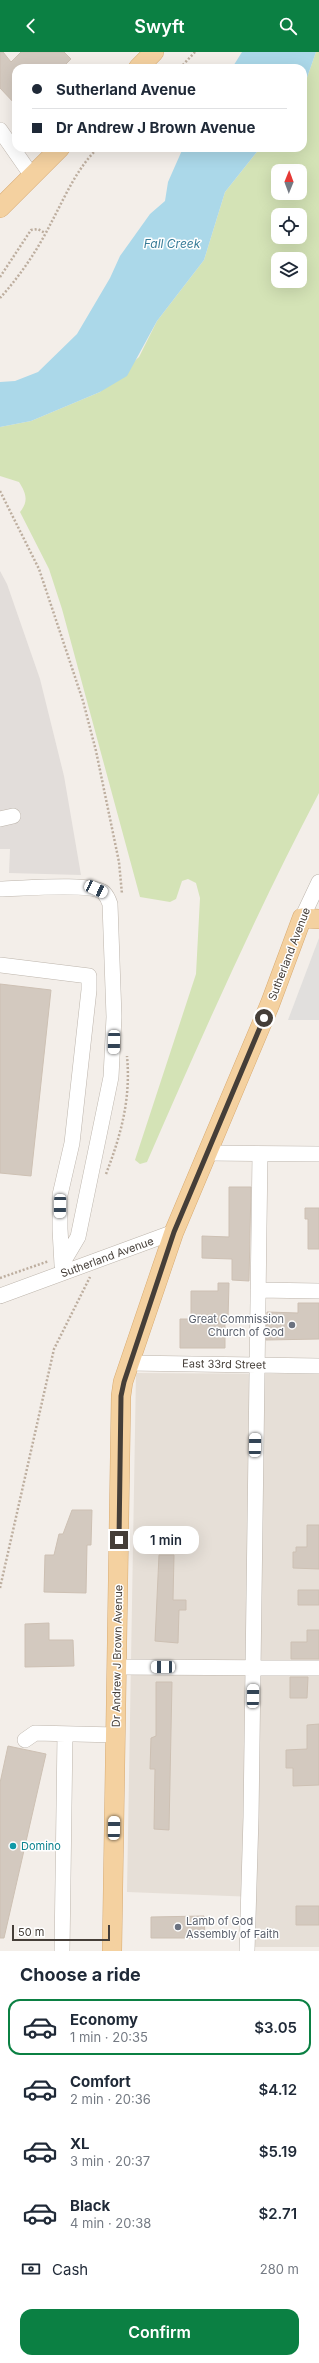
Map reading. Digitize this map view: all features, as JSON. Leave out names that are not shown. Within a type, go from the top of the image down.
[{"type":"main road","points":[[142,64],[154,52]]},
{"type":"main road","points":[[0,208],[56,152]]},
{"type":"main road","name":"Sutherland Avenue","points":[[174,1232],[270,1004],[311,918]]},
{"type":"main road","name":"Dr Andrew J Brown Avenue","points":[[112,1951],[121,1396],[130,1363],[174,1232]]},
{"type":"street","points":[[0,130],[12,147]]},
{"type":"street","points":[[15,152],[32,176]]},
{"type":"street","name":"Sutherland Avenue","points":[[311,918],[319,882]]},
{"type":"street","points":[[0,890],[67,887],[96,889],[104,893],[110,904],[114,1017],[111,1077],[78,1237],[62,1264]]},
{"type":"street","points":[[0,965],[89,976],[89,990],[72,1143],[60,1195],[62,1264]]},
{"type":"street","points":[[208,1153],[319,1154]]},
{"type":"street","points":[[247,1951],[253,1668],[260,1154]]},
{"type":"street","name":"Sutherland Avenue","points":[[0,1296],[62,1264],[174,1232]]},
{"type":"street","points":[[258,1290],[319,1290]]},
{"type":"street","name":"East 33rd Street","points":[[130,1363],[319,1366]]},
{"type":"street","points":[[117,1667],[319,1668]]},
{"type":"street","points":[[25,1740],[35,1733],[116,1735]]},
{"type":"street","points":[[62,1951],[64,1734]]},
{"type":"path","points":[[184,64],[195,52]]},
{"type":"path","points":[[0,298],[18,275],[45,233],[81,168],[95,152]]},
{"type":"path","points":[[0,277],[30,230],[38,229],[45,233]]},
{"type":"path","points":[[0,490],[39,569],[53,609],[83,701],[109,813]]},
{"type":"path","points":[[0,1278],[62,1264]]},
{"type":"path","points":[[0,1588],[54,1349],[92,1272]]},
{"type":"shaded area","points":[[0,571],[7,584],[40,679],[64,776],[81,875],[9,873],[10,849],[0,849]]},
{"type":"shaded area","points":[[319,938],[319,1020],[288,1020]]},
{"type":"shaded area","points":[[136,1373],[319,1374],[319,1947],[254,1947],[255,1897],[127,1892]]},
{"type":"green space","points":[[316,52],[319,52],[319,793],[251,930],[147,1162],[140,1164],[135,1160],[196,974],[200,898],[196,883],[188,879],[182,881],[176,899],[170,902],[140,897],[62,609],[49,569],[20,512],[25,504],[25,493],[19,482],[0,476],[0,427],[31,421],[100,392],[139,357],[157,321],[204,260],[225,192],[257,152],[307,152],[307,78]]},
{"type":"water","points":[[242,52],[316,52],[307,78],[307,64],[234,64]]},
{"type":"water","name":"Fall Creek","points":[[181,152],[257,152],[225,192],[204,260],[157,321],[127,376],[100,392],[31,421],[0,427],[0,382],[15,381],[38,372],[77,334],[110,278],[120,256],[150,214],[165,201],[168,182]]},
{"type":"building","points":[[0,52],[3,52],[11,62],[21,52],[64,52],[71,59],[66,64],[12,64],[12,101],[0,88]]},
{"type":"building","points":[[0,984],[51,990],[31,1176],[0,1173]]},
{"type":"building","points":[[229,1187],[251,1187],[249,1281],[232,1280],[232,1259],[202,1258],[202,1236],[229,1237]]},
{"type":"building","points":[[305,1208],[319,1208],[319,1249],[308,1249],[308,1219],[305,1219]]},
{"type":"building","points":[[218,1283],[229,1283],[228,1319],[225,1319],[225,1348],[180,1348],[180,1319],[191,1319],[191,1291],[218,1291]]},
{"type":"building","name":"Great Commission Church of God","points":[[298,1303],[319,1303],[319,1339],[266,1340],[267,1312],[298,1313]]},
{"type":"building","points":[[72,1510],[92,1510],[91,1545],[87,1545],[86,1593],[44,1592],[45,1555],[54,1555],[59,1534],[63,1534]]},
{"type":"building","points":[[307,1525],[319,1525],[319,1569],[293,1568],[293,1552],[296,1552],[296,1547],[307,1547]]},
{"type":"building","points":[[159,1555],[174,1555],[173,1600],[186,1600],[186,1610],[179,1610],[178,1643],[155,1641]]},
{"type":"building","points":[[298,1590],[319,1590],[319,1605],[298,1605]]},
{"type":"building","points":[[49,1623],[49,1640],[73,1640],[74,1666],[25,1667],[25,1624]]},
{"type":"building","points":[[307,1630],[319,1630],[319,1659],[291,1659],[291,1642],[307,1642]]},
{"type":"building","points":[[290,1677],[308,1677],[307,1698],[290,1698]]},
{"type":"building","points":[[156,1682],[172,1682],[169,1830],[154,1829],[155,1769],[150,1769],[151,1738],[156,1736]]},
{"type":"building","points":[[319,1724],[319,1785],[293,1786],[293,1768],[286,1768],[286,1750],[307,1749],[307,1725]]},
{"type":"building","name":"Domino","points":[[8,1746],[46,1754],[4,1938],[0,1938],[0,1783]]},
{"type":"building","points":[[296,1906],[319,1906],[319,1925],[296,1925]]},
{"type":"building","name":"Lamb of God Assembly of Faith","points":[[204,1916],[205,1938],[151,1938],[151,1917]]},
{"type":"place","name":"Great Commission Church of God","points":[[292,1325]]},
{"type":"place","name":"Domino","points":[[13,1846]]},
{"type":"place","name":"Lamb of God Assembly of Faith","points":[[178,1927]]},
{"type":"route","points":[[119,1540],[121,1396],[124,1382],[174,1232],[264,1018]]}]
